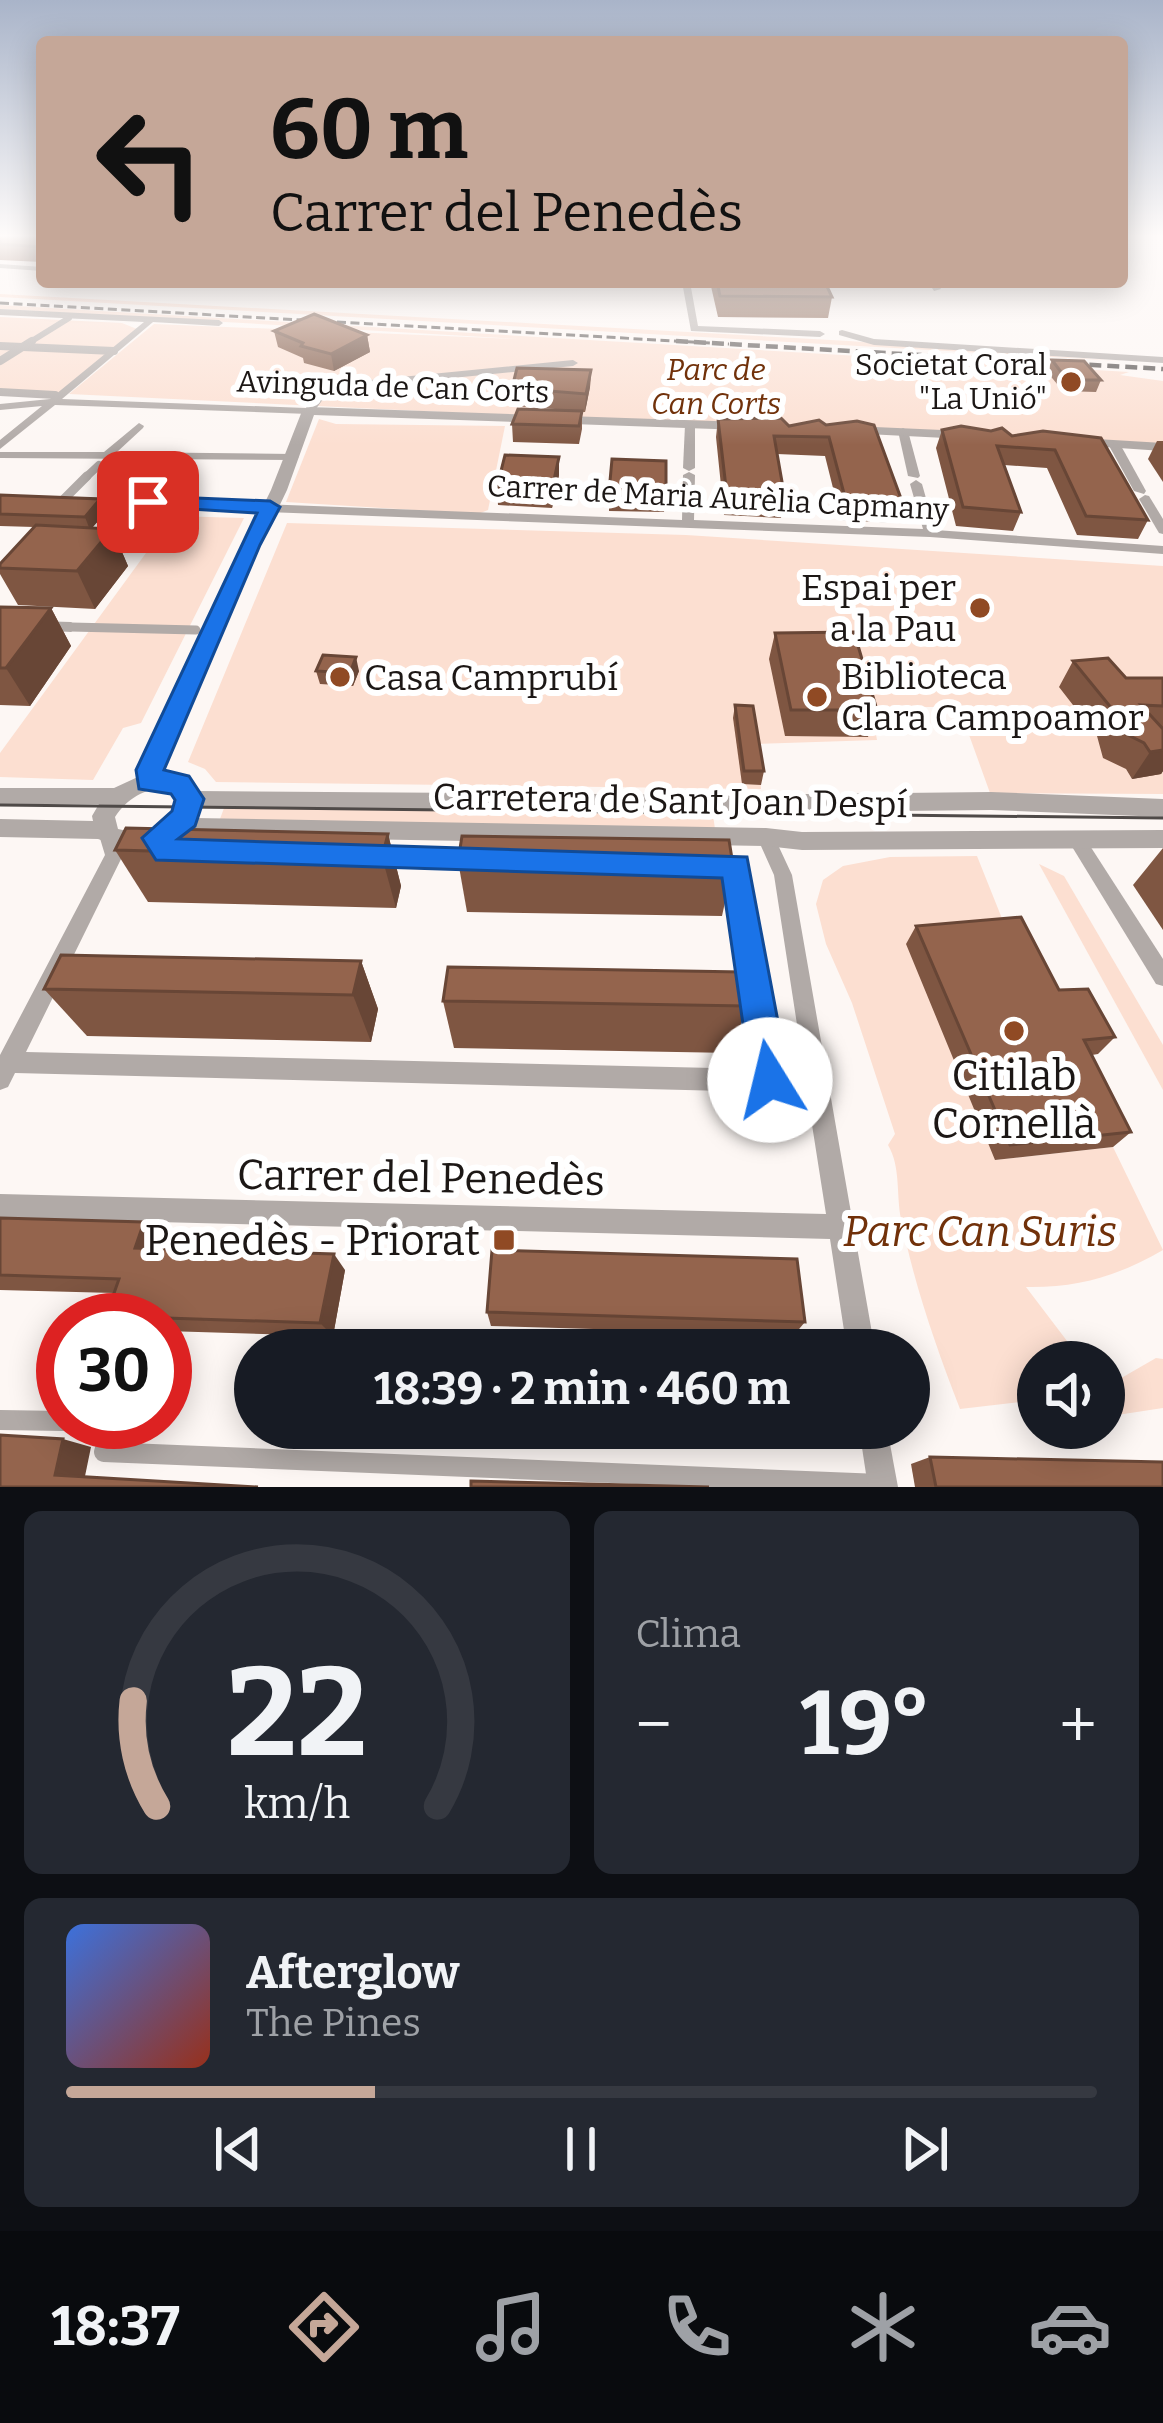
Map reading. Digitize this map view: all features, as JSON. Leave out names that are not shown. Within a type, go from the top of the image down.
[{"type":"street","points":[[690,305],[694,329],[820,334],[819,330],[831,327],[874,342],[1163,360]]},
{"type":"street","points":[[0,312],[219,323]]},
{"type":"street","points":[[0,361],[69,318]]},
{"type":"street","points":[[0,451],[53,399],[149,322]]},
{"type":"street","points":[[0,346],[114,351]]},
{"type":"street","points":[[149,781],[211,630],[293,457],[309,411],[322,393],[340,386],[573,363]]},
{"type":"street","points":[[0,392],[53,399]]},
{"type":"street","name":"Avinguda de Can Corts","points":[[0,407],[53,399],[759,427]]},
{"type":"street","points":[[688,523],[690,425]]},
{"type":"street","points":[[63,500],[139,426]]},
{"type":"street","points":[[828,429],[979,436]]},
{"type":"street","points":[[903,431],[930,533]]},
{"type":"street","points":[[1069,441],[1163,447]]},
{"type":"street","points":[[1114,444],[1163,530]]},
{"type":"street","points":[[0,451],[103,460],[293,457]]},
{"type":"street","name":"Carrer de Maria Aurèlia Capmany","points":[[42,499],[930,533],[1163,550]]},
{"type":"street","points":[[0,624],[196,630]]},
{"type":"street","points":[[0,796],[117,796],[149,781],[179,784],[190,799],[166,833],[138,843],[106,833],[0,828]]},
{"type":"street","points":[[117,796],[104,816],[114,855],[4,1071],[817,1082]]},
{"type":"street","name":"Carretera de Sant Joan Despí","points":[[190,799],[728,804],[992,801],[1163,808]]},
{"type":"street","points":[[728,804],[753,818],[783,875],[858,1329]]},
{"type":"street","points":[[166,833],[167,851],[186,852]]},
{"type":"street","name":"Carretera de Sant Joan Despí","points":[[166,833],[766,836],[802,841],[1163,839]]},
{"type":"street","points":[[1077,840],[1163,977]]},
{"type":"street","points":[[353,856],[497,860]]},
{"type":"street","points":[[688,864],[736,866],[770,1080]]},
{"type":"street","name":"Carrer del Penedès","points":[[0,1206],[841,1227]]},
{"type":"street","points":[[0,1420],[36,1421]]},
{"type":"street","points":[[105,1449],[104,1453],[882,1485],[876,1449]]},
{"type":"green space","name":"Parc de Can Corts","points":[[7,305],[1129,372],[1120,375],[1163,381],[1163,447],[69,394],[154,324],[519,339],[0,309]]},
{"type":"green space","points":[[147,305],[849,341],[1121,361]]},
{"type":"green space","points":[[0,317],[122,323],[137,329],[55,396],[0,395]]},
{"type":"green space","points":[[319,419],[336,424],[505,426],[488,510],[478,514],[286,502]]},
{"type":"green space","points":[[173,516],[244,518],[141,723],[123,728],[93,780],[0,777],[0,753]]},
{"type":"green space","points":[[287,523],[686,535],[1163,566],[1163,705],[1117,753],[1132,779],[1159,774],[1163,732],[1163,794],[990,793],[959,707],[871,707],[877,740],[757,744],[761,789],[216,782],[205,769],[188,762]]},
{"type":"green space","points":[[226,803],[712,808],[715,829],[218,824]]},
{"type":"green space","name":"Parc Can Suris","points":[[977,856],[1009,936],[995,1160],[1113,1147],[1163,1250],[1097,1279],[1026,1287],[1067,1341],[1017,1341],[1017,1402],[960,1409],[906,1243],[895,1162],[888,1145],[895,1134],[816,904],[823,880],[843,866],[890,857]]},
{"type":"green space","points":[[1039,864],[1064,876],[1163,1045],[1163,1090]]},
{"type":"green space","points":[[1156,1358],[1163,1359],[1163,1408],[1125,1414],[1125,1376]]},
{"type":"building","points":[[314,314],[367,335],[331,354],[301,346],[303,343],[274,331]]},
{"type":"building","points":[[1052,360],[1084,361],[1101,380],[1067,380]]},
{"type":"building","points":[[517,368],[591,370],[586,394],[512,388]]},
{"type":"building","points":[[518,409],[582,411],[579,426],[512,424]]},
{"type":"building","points":[[781,418],[789,426],[819,420],[826,425],[857,421],[874,425],[903,504],[846,501],[829,437],[774,436],[785,499],[727,496],[718,419]]},
{"type":"building","points":[[1002,428],[1012,436],[1043,431],[1101,438],[1148,520],[1086,516],[1055,450],[997,446],[1021,512],[963,507],[942,430]]},
{"type":"building","points":[[505,455],[559,457],[552,489],[497,487]]},
{"type":"building","points":[[612,459],[666,461],[666,494],[609,492]]},
{"type":"building","points":[[0,495],[100,499],[85,517],[0,514]]},
{"type":"building","points":[[36,525],[112,529],[77,571],[0,568]]},
{"type":"building","points":[[0,607],[51,608],[6,668],[0,668]]},
{"type":"building","points":[[854,632],[877,710],[791,710],[775,633]]},
{"type":"building","points":[[323,655],[356,657],[350,673],[316,671]]},
{"type":"building","points":[[1108,658],[1126,678],[1163,678],[1163,706],[1141,705],[1163,729],[1163,750],[1150,752],[1144,743],[1120,731],[1113,710],[1073,661]]},
{"type":"building","points":[[735,705],[753,706],[764,771],[744,771]]},
{"type":"building","points":[[126,828],[388,834],[382,857],[115,850]]},
{"type":"building","points":[[462,836],[729,840],[733,865],[458,861]]},
{"type":"building","name":"Citilab Cornellà","points":[[1021,917],[1059,990],[1088,989],[1115,1037],[1084,1040],[1131,1132],[1010,1145],[916,926]]},
{"type":"building","points":[[61,955],[361,961],[353,995],[44,989]]},
{"type":"building","points":[[448,967],[742,972],[746,1006],[443,1001]]},
{"type":"building","points":[[0,1218],[144,1222],[135,1248],[334,1254],[320,1323],[192,1319],[192,1293],[114,1293],[119,1279],[0,1275]]},
{"type":"building","points":[[492,1250],[797,1259],[805,1322],[487,1312]]},
{"type":"building","points":[[0,1435],[36,1437],[36,1449],[61,1449],[55,1475],[258,1487],[0,1487]]},
{"type":"building","points":[[930,1457],[1163,1462],[1163,1487],[936,1487]]},
{"type":"building","points":[[471,1481],[709,1487],[471,1487]]},
{"type":"tram line","points":[[0,805],[1163,818]]},
{"type":"railway","points":[[43,305],[691,342]]},
{"type":"railway","points":[[676,341],[691,342]]},
{"type":"railway","points":[[691,342],[729,344]]},
{"type":"railway","points":[[691,342],[1163,369]]},
{"type":"place","name":"Societat Coral \"La Unió\"","points":[[1071,382]]},
{"type":"place","name":"Espai per a la Pau","points":[[980,608]]},
{"type":"place","name":"Casa Camprubí","points":[[340,677]]},
{"type":"place","name":"Biblioteca Clara Campoamor","points":[[817,697]]},
{"type":"place","name":"Citilab Cornellà","points":[[1014,1031]]},
{"type":"place","name":"Penedès - Priorat","points":[[504,1240]]},
{"type":"route","points":[[148,502],[270,507],[150,770],[149,781],[179,784],[190,799],[184,818],[157,838],[167,851],[736,866],[770,1080]]}]
